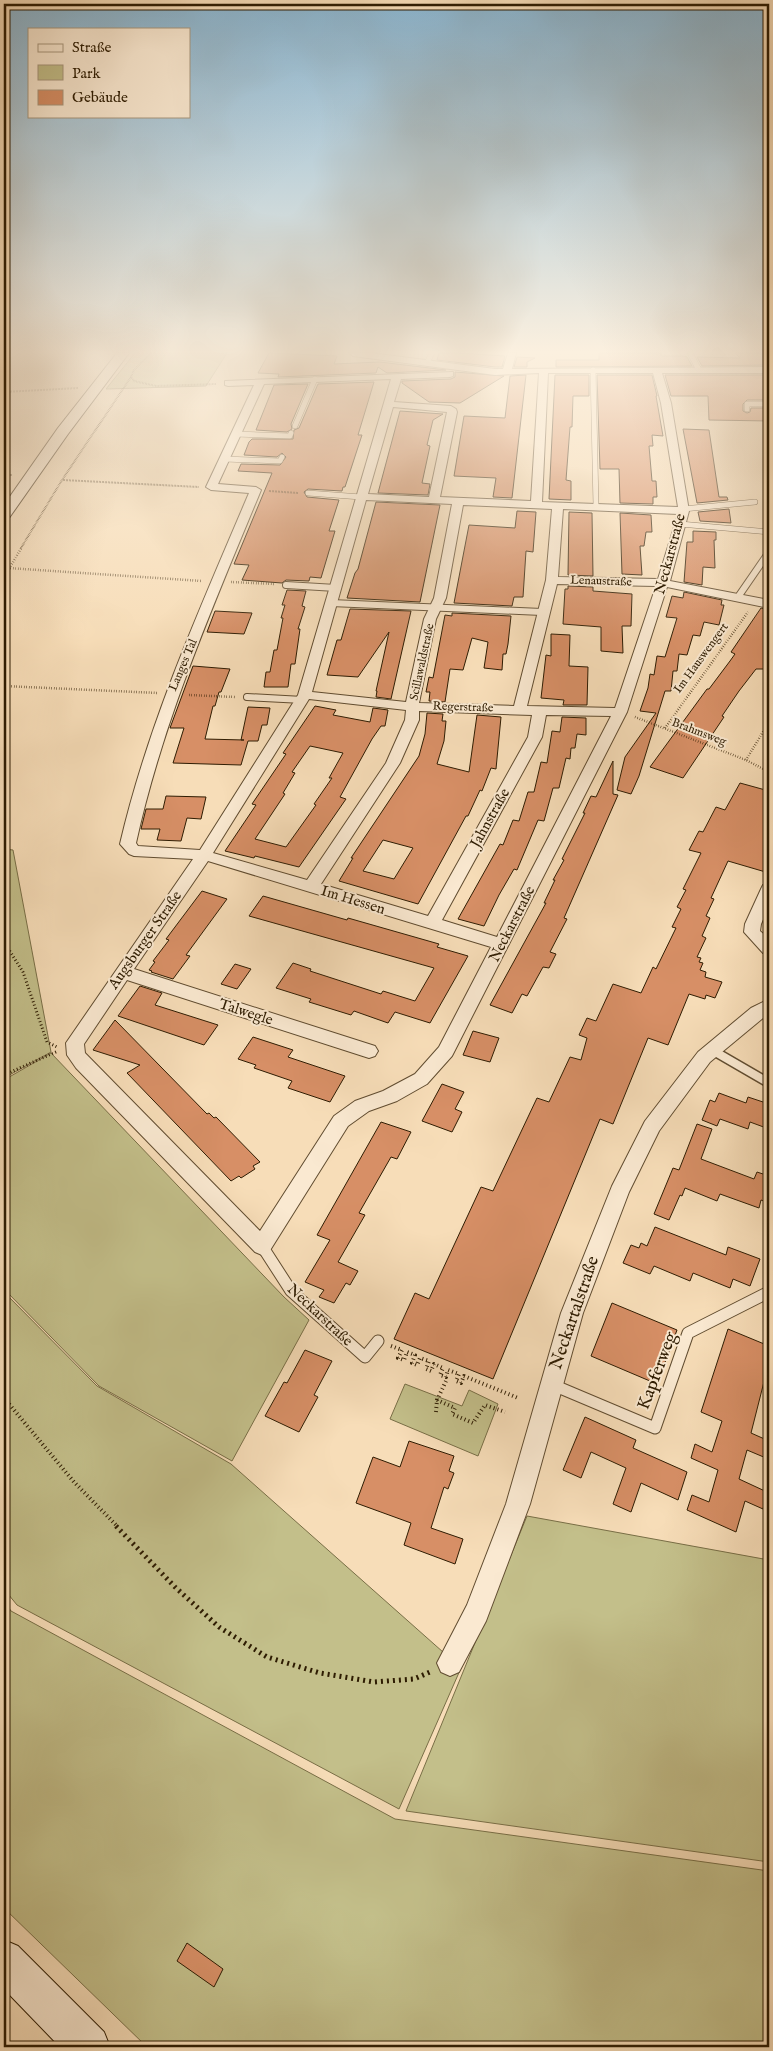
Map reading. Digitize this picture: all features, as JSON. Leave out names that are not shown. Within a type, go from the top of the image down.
[{"type":"main road","points":[[4,515],[51,449]]},
{"type":"main road","points":[[4,1960],[89,2047]]},
{"type":"street","points":[[230,449],[211,488],[256,490]]},
{"type":"street","name":"Augsburger Straße","points":[[262,1246],[76,1055],[75,1043],[82,1029],[204,855],[304,698],[375,449]]},
{"type":"street","points":[[434,500],[444,449]]},
{"type":"street","points":[[536,504],[539,449]]},
{"type":"street","name":"Neckarstraße","points":[[262,1246],[341,1120],[362,1106],[390,1096],[421,1079],[446,1051],[502,944],[620,712],[663,584],[684,510],[674,449]]},
{"type":"street","name":"Langes Tal","points":[[204,855],[146,853],[134,851],[128,844],[143,786],[171,694],[256,490]]},
{"type":"street","points":[[361,497],[684,510]]},
{"type":"street","name":"Scillawaldstraße","points":[[311,887],[393,763],[412,720],[412,694],[430,619],[440,598],[458,501]]},
{"type":"street","points":[[520,709],[542,612],[552,580],[558,504]]},
{"type":"street","name":"Lenaustraße","points":[[552,580],[663,584],[769,604]]},
{"type":"street","name":"Regerstraße","points":[[304,698],[413,705],[620,712]]},
{"type":"street","name":"Jahnstraße","points":[[432,924],[535,737],[540,710]]},
{"type":"street","name":"Im Hessen","points":[[204,855],[502,944]]},
{"type":"street","points":[[769,889],[753,924],[752,932],[769,949]]},
{"type":"street","name":"Talwegle","points":[[123,972],[369,1051]]},
{"type":"street","name":"Neckartalstraße","points":[[450,1663],[477,1612],[518,1504],[572,1313],[619,1192],[652,1126],[704,1057],[757,1013],[769,1006]]},
{"type":"lane","points":[[595,449],[596,506]]},
{"type":"lane","points":[[225,459],[280,462]]},
{"type":"lane","points":[[308,494],[361,497]]},
{"type":"lane","points":[[684,510],[755,502]]},
{"type":"lane","points":[[680,524],[769,532]]},
{"type":"lane","points":[[738,598],[769,552]]},
{"type":"lane","points":[[286,585],[336,588]]},
{"type":"lane","points":[[331,603],[542,612]]},
{"type":"lane","points":[[247,698],[304,698]]},
{"type":"lane","points":[[712,1050],[769,1083]]},
{"type":"lane","name":"Neckarstraße","points":[[262,1246],[291,1291],[365,1357],[378,1341]]},
{"type":"lane","name":"Kapferweg","points":[[551,1385],[655,1428],[688,1333],[769,1292]]},
{"type":"path","points":[[4,577],[83,449]]},
{"type":"path","points":[[62,480],[211,488]]},
{"type":"path","points":[[256,490],[308,494]]},
{"type":"path","points":[[8,568],[286,585]]},
{"type":"path","name":"Im Hauswengert","points":[[664,728],[756,601]]},
{"type":"path","points":[[4,686],[247,698]]},
{"type":"path","name":"Brahmsweg","points":[[620,712],[746,760],[769,772]]},
{"type":"path","points":[[746,760],[769,722]]},
{"type":"path","points":[[4,942],[23,972],[47,1042],[61,1049],[4,1075]]},
{"type":"path","points":[[378,1341],[402,1350],[398,1358],[404,1360],[407,1352],[415,1355],[412,1363],[417,1365],[420,1358],[430,1361],[426,1369],[431,1371],[434,1364],[443,1368],[440,1375],[446,1377],[448,1370],[459,1374],[456,1381],[461,1383],[464,1376],[518,1398]]},
{"type":"path","points":[[436,1412],[437,1400],[446,1381]]},
{"type":"path","points":[[4,1398],[74,1482],[175,1587],[219,1627],[267,1657],[320,1673],[374,1682],[414,1679]]},
{"type":"path","points":[[437,1400],[455,1408],[452,1414],[473,1423],[485,1405],[505,1412]]},
{"type":"green space","points":[[4,849],[13,850],[51,1052],[4,1078]]},
{"type":"green space","points":[[51,1053],[284,1297],[309,1320],[232,1461],[99,1386],[4,1289],[4,1080]]},
{"type":"green space","points":[[4,1292],[97,1386],[231,1464],[461,1668],[399,1809],[17,1605],[4,1589]]},
{"type":"green space","points":[[405,1384],[462,1406],[469,1390],[498,1404],[478,1456],[390,1419]]},
{"type":"green space","points":[[527,1516],[769,1560],[769,1862],[406,1811]]},
{"type":"green space","points":[[4,1601],[11,1611],[395,1819],[769,1871],[769,2047],[147,2047],[4,1908]]},
{"type":"building","points":[[246,449],[358,449],[342,491],[308,489],[304,492],[307,497],[339,500],[329,531],[335,531],[321,578],[310,577],[309,581],[286,580],[282,583],[242,580],[249,565],[234,564],[272,473],[238,471],[241,464],[280,465],[286,457],[282,453],[277,457],[244,455]]},
{"type":"building","points":[[390,449],[429,449],[422,483],[430,484],[428,495],[378,493]]},
{"type":"building","points":[[459,449],[518,449],[512,498],[493,497],[496,478],[454,476]]},
{"type":"building","points":[[551,449],[568,449],[566,480],[571,481],[571,500],[549,499]]},
{"type":"building","points":[[599,449],[649,449],[652,481],[656,481],[657,497],[653,497],[653,504],[620,503],[619,469],[600,469]]},
{"type":"building","points":[[687,449],[712,449],[719,497],[727,497],[728,500],[697,503]]},
{"type":"building","points":[[376,502],[440,505],[420,602],[347,598],[358,569]]},
{"type":"building","points":[[729,509],[731,523],[700,521],[698,512]]},
{"type":"building","points":[[517,511],[536,512],[533,552],[526,551],[523,597],[514,597],[512,606],[454,603],[469,525],[515,528]]},
{"type":"building","points":[[569,512],[592,513],[593,576],[568,575]]},
{"type":"building","points":[[620,513],[651,515],[652,532],[646,532],[644,546],[640,546],[642,575],[622,574]]},
{"type":"building","points":[[693,531],[716,532],[716,540],[714,540],[715,568],[703,567],[702,585],[684,582],[687,542],[693,542]]},
{"type":"building","points":[[568,586],[593,587],[593,591],[632,594],[631,626],[622,626],[623,653],[601,651],[601,627],[563,624],[565,589],[568,589]]},
{"type":"building","points":[[287,590],[306,591],[302,606],[305,607],[298,629],[300,629],[295,664],[291,664],[288,687],[264,687],[266,672],[270,672],[274,650],[277,650],[283,618],[281,618],[285,605],[282,605]]},
{"type":"building","points":[[684,592],[722,600],[721,605],[724,605],[719,625],[704,622],[700,636],[693,635],[687,655],[679,654],[677,671],[673,671],[671,691],[665,691],[639,776],[631,794],[617,790],[625,757],[656,713],[640,711],[648,688],[650,674],[654,675],[657,656],[665,657],[677,618],[666,617],[672,596],[683,598]]},
{"type":"building","points":[[761,608],[769,610],[769,664],[766,669],[756,669],[739,691],[683,778],[650,767],[735,654],[731,652]]},
{"type":"building","points":[[350,609],[411,611],[391,699],[376,697],[389,632],[358,677],[327,675],[337,640],[341,640]]},
{"type":"building","points":[[215,611],[252,613],[244,634],[207,632]]},
{"type":"building","points":[[452,613],[511,616],[506,654],[503,654],[502,670],[484,668],[488,642],[472,638],[463,670],[450,669],[445,702],[429,701],[430,692],[426,692],[429,677],[433,678],[445,615],[452,616]]},
{"type":"building","points":[[551,634],[570,635],[569,666],[588,667],[587,705],[563,705],[564,700],[541,698],[546,655],[551,656]]},
{"type":"building","points":[[193,666],[230,669],[221,692],[219,692],[215,706],[213,706],[205,739],[241,740],[248,707],[270,708],[267,725],[262,725],[258,741],[248,741],[241,765],[173,763],[184,728],[170,728]]},
{"type":"building","points":[[315,706],[336,710],[333,715],[370,722],[373,708],[388,710],[385,726],[381,726],[372,739],[340,797],[346,799],[299,867],[225,851],[256,805],[252,804],[286,754],[283,753]],"holes":[[[310,746],[343,753],[329,778],[332,778],[314,804],[316,805],[286,847],[255,839],[285,794],[283,793],[295,773],[292,772]]]},
{"type":"building","points":[[427,713],[443,714],[442,721],[446,721],[444,741],[437,764],[469,772],[477,715],[501,717],[496,769],[491,768],[482,791],[480,790],[468,816],[466,816],[418,904],[339,881],[353,858],[351,858],[419,756],[425,734]],"holes":[[[383,840],[413,848],[394,879],[363,871]]]},
{"type":"building","points":[[562,717],[586,718],[586,735],[577,734],[575,748],[571,748],[570,759],[566,758],[559,788],[553,788],[544,821],[538,820],[517,870],[514,869],[484,926],[458,919],[500,844],[503,845],[513,820],[519,821],[528,792],[534,792],[541,762],[547,763],[552,731],[560,732]]},
{"type":"building","points":[[613,761],[613,794],[618,795],[564,918],[567,919],[550,952],[556,954],[549,968],[543,967],[527,996],[522,994],[512,1013],[490,1005],[546,903],[544,903],[555,880],[553,880],[564,860],[562,859],[585,813],[583,813],[591,796],[596,797]]},
{"type":"building","points":[[740,783],[769,791],[769,873],[728,861],[711,898],[714,899],[706,916],[710,918],[702,936],[706,938],[697,957],[701,958],[699,962],[703,963],[700,970],[706,972],[705,977],[722,982],[715,998],[706,995],[705,999],[689,994],[668,1045],[648,1038],[613,1124],[600,1119],[493,1379],[394,1339],[415,1293],[429,1299],[481,1187],[493,1191],[537,1098],[549,1102],[570,1057],[581,1060],[587,1038],[579,1035],[587,1018],[596,1021],[613,984],[641,993],[653,967],[656,969],[676,928],[672,927],[681,909],[677,907],[686,890],[683,889],[701,853],[689,850],[699,831],[703,832],[716,807],[725,810]]},
{"type":"building","points":[[166,796],[206,797],[201,819],[187,818],[181,841],[157,840],[160,829],[141,829],[146,809],[163,809]]},
{"type":"building","points":[[202,891],[227,899],[186,955],[190,956],[173,979],[151,972],[149,970],[155,962],[153,961],[169,940],[166,939]]},
{"type":"building","points":[[263,896],[439,944],[437,947],[468,956],[430,1023],[395,1012],[388,1023],[354,1011],[351,1015],[309,1002],[311,999],[276,988],[293,963],[311,969],[310,971],[381,994],[383,991],[415,1001],[434,968],[249,916]]},
{"type":"building","points":[[235,964],[251,969],[237,989],[221,984]]},
{"type":"building","points":[[140,986],[162,993],[155,1005],[218,1025],[204,1045],[118,1016]]},
{"type":"building","points":[[115,1020],[207,1114],[209,1113],[214,1118],[216,1117],[260,1162],[253,1166],[255,1169],[241,1178],[239,1176],[231,1181],[127,1073],[140,1065],[93,1050]]},
{"type":"building","points":[[473,1031],[499,1038],[490,1062],[463,1055]]},
{"type":"building","points":[[253,1037],[293,1050],[288,1057],[345,1076],[330,1102],[288,1088],[292,1081],[254,1068],[256,1065],[238,1059]]},
{"type":"building","points":[[442,1084],[464,1092],[455,1109],[462,1112],[452,1132],[422,1121]]},
{"type":"building","points":[[719,1093],[746,1103],[748,1097],[769,1104],[769,1129],[750,1122],[748,1129],[720,1119],[717,1126],[702,1120],[710,1100],[715,1102]]},
{"type":"building","points":[[381,1122],[411,1132],[397,1159],[391,1157],[359,1213],[365,1215],[338,1262],[358,1271],[350,1285],[346,1283],[334,1303],[319,1297],[324,1290],[305,1282],[330,1240],[317,1235]]},
{"type":"building","points":[[697,1124],[712,1129],[701,1159],[754,1179],[757,1172],[769,1176],[769,1203],[761,1200],[759,1208],[720,1194],[717,1201],[685,1188],[669,1220],[654,1214],[673,1168],[679,1170]]},
{"type":"building","points":[[655,1227],[726,1255],[728,1247],[760,1259],[750,1286],[733,1279],[730,1288],[693,1273],[690,1281],[654,1266],[650,1274],[623,1263],[631,1245],[639,1248],[641,1243],[647,1246]]},
{"type":"building","points":[[612,1303],[677,1330],[657,1384],[591,1356]]},
{"type":"building","points":[[728,1329],[769,1346],[769,1362],[751,1433],[769,1441],[769,1447],[766,1458],[747,1450],[739,1479],[767,1492],[763,1509],[745,1501],[736,1532],[687,1510],[692,1495],[709,1502],[718,1470],[691,1458],[695,1444],[712,1452],[722,1421],[701,1412]]},
{"type":"building","points":[[305,1350],[332,1361],[314,1395],[318,1397],[299,1432],[265,1416],[284,1382],[287,1383]]},
{"type":"building","points":[[585,1417],[636,1440],[633,1448],[687,1472],[678,1500],[641,1483],[631,1512],[613,1504],[626,1468],[591,1452],[581,1478],[563,1470]]},
{"type":"building","points":[[409,1441],[454,1456],[449,1471],[454,1473],[448,1489],[444,1487],[431,1528],[463,1539],[455,1564],[404,1545],[411,1523],[356,1503],[373,1457],[400,1467]]},
{"type":"building","points":[[187,1943],[223,1969],[214,1987],[177,1961]]}]
